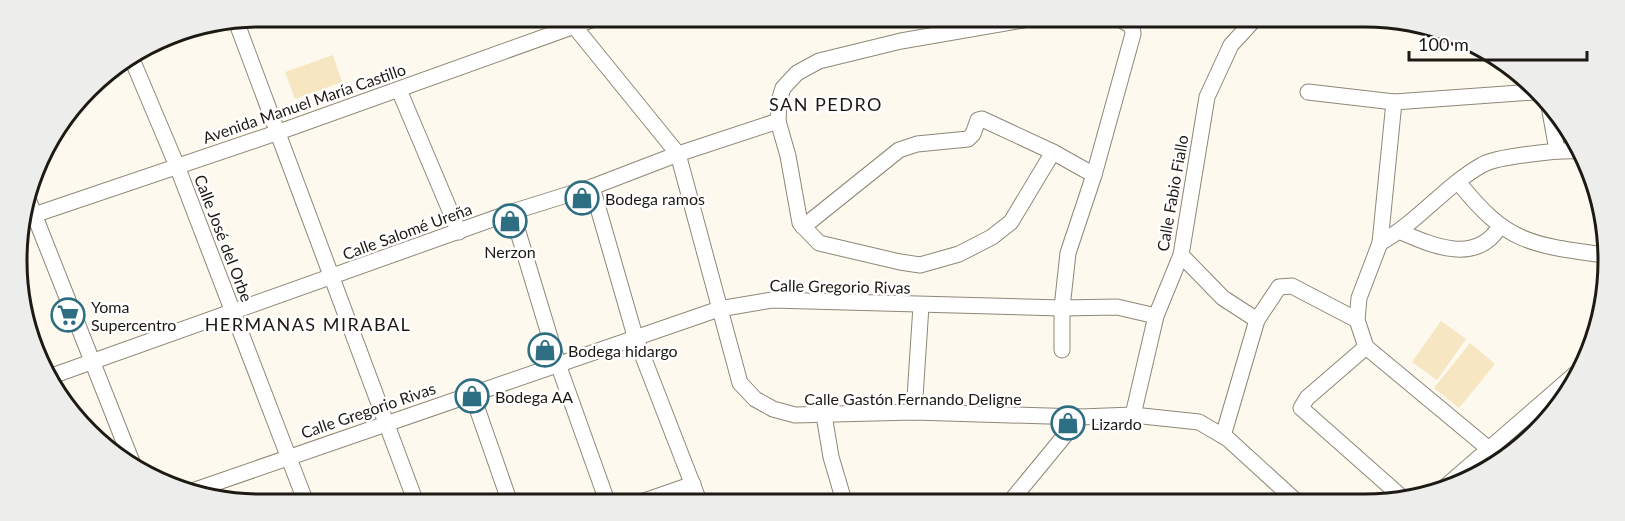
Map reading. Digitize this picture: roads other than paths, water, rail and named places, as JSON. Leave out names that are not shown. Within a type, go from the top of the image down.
[{"type":"street","name":"Avenida Manuel María Castillo","points":[[31,215],[399,90],[560,27]]},
{"type":"street","name":"Calle Gastón Fernando Deligne","points":[[577,27],[678,154],[740,383],[755,399],[772,409],[795,415],[914,412],[1080,417],[1133,415],[1199,422],[1223,436],[1289,494]]},
{"type":"street","points":[[982,27],[901,41],[819,61],[797,73],[783,88],[778,101],[778,121],[788,156],[800,223],[819,243],[920,265],[959,254],[992,237],[1011,222],[1053,152]]},
{"type":"street","points":[[1062,350],[1062,308],[1068,254],[1094,175],[1133,34],[1132,27]]},
{"type":"street","name":"Calle Fabio Fiallo","points":[[1133,415],[1156,316],[1181,255],[1207,97],[1231,45],[1248,27]]},
{"type":"street","points":[[239,28],[414,494]]},
{"type":"street","name":"Calle José del Orbe","points":[[134,64],[177,166],[303,494]]},
{"type":"street","points":[[399,90],[459,232]]},
{"type":"street","points":[[1308,92],[1394,102],[1527,92]]},
{"type":"street","points":[[1394,102],[1380,243],[1359,298],[1357,320],[1366,347],[1496,454]]},
{"type":"street","points":[[803,227],[899,150],[917,144],[968,138],[973,134],[978,120],[982,119],[1053,152],[1094,175]]},
{"type":"street","points":[[1552,120],[1557,150]]},
{"type":"street","name":"Calle Salomé Ureña","points":[[57,374],[512,212],[592,187],[678,154],[778,121]]},
{"type":"street","points":[[1380,243],[1401,232],[1484,164],[1557,150],[1571,151]]},
{"type":"street","points":[[1459,183],[1476,204],[1500,226],[1522,240],[1598,254]]},
{"type":"street","points":[[592,187],[635,336],[697,494]]},
{"type":"street","points":[[512,212],[558,364],[604,494]]},
{"type":"street","points":[[30,223],[92,362],[129,453]]},
{"type":"street","points":[[1401,232],[1444,248],[1468,250],[1485,244],[1500,226]]},
{"type":"street","points":[[1181,255],[1223,298],[1257,320]]},
{"type":"street","points":[[1223,436],[1257,320],[1279,287],[1286,285],[1357,320]]},
{"type":"street","name":"Calle Gregorio Rivas","points":[[203,487],[635,336],[719,309],[772,300],[921,306],[1062,308],[1117,306],[1156,316]]},
{"type":"street","points":[[914,412],[921,306]]},
{"type":"street","points":[[1366,347],[1306,398],[1301,408],[1397,492]]},
{"type":"street","points":[[1497,453],[1557,393]]},
{"type":"street","points":[[471,394],[507,494]]},
{"type":"street","points":[[824,416],[831,457],[842,494]]},
{"type":"street","points":[[1016,494],[1080,417]]},
{"type":"street","points":[[664,494],[693,484]]},
{"type":"place","name":"Bodega ramos","points":[[582,198]]},
{"type":"place","name":"Nerzon","points":[[510,221]]},
{"type":"place","name":"Yoma Supercentro","points":[[68,315]]},
{"type":"place","name":"Bodega hidargo","points":[[545,350]]},
{"type":"place","name":"Bodega AA","points":[[472,396]]},
{"type":"place","name":"Lizardo","points":[[1068,423]]},
{"type":"district","name":"SAN PEDRO","points":[[826,104]]},
{"type":"district","name":"HERMANAS MIRABAL","points":[[308,324]]}]
